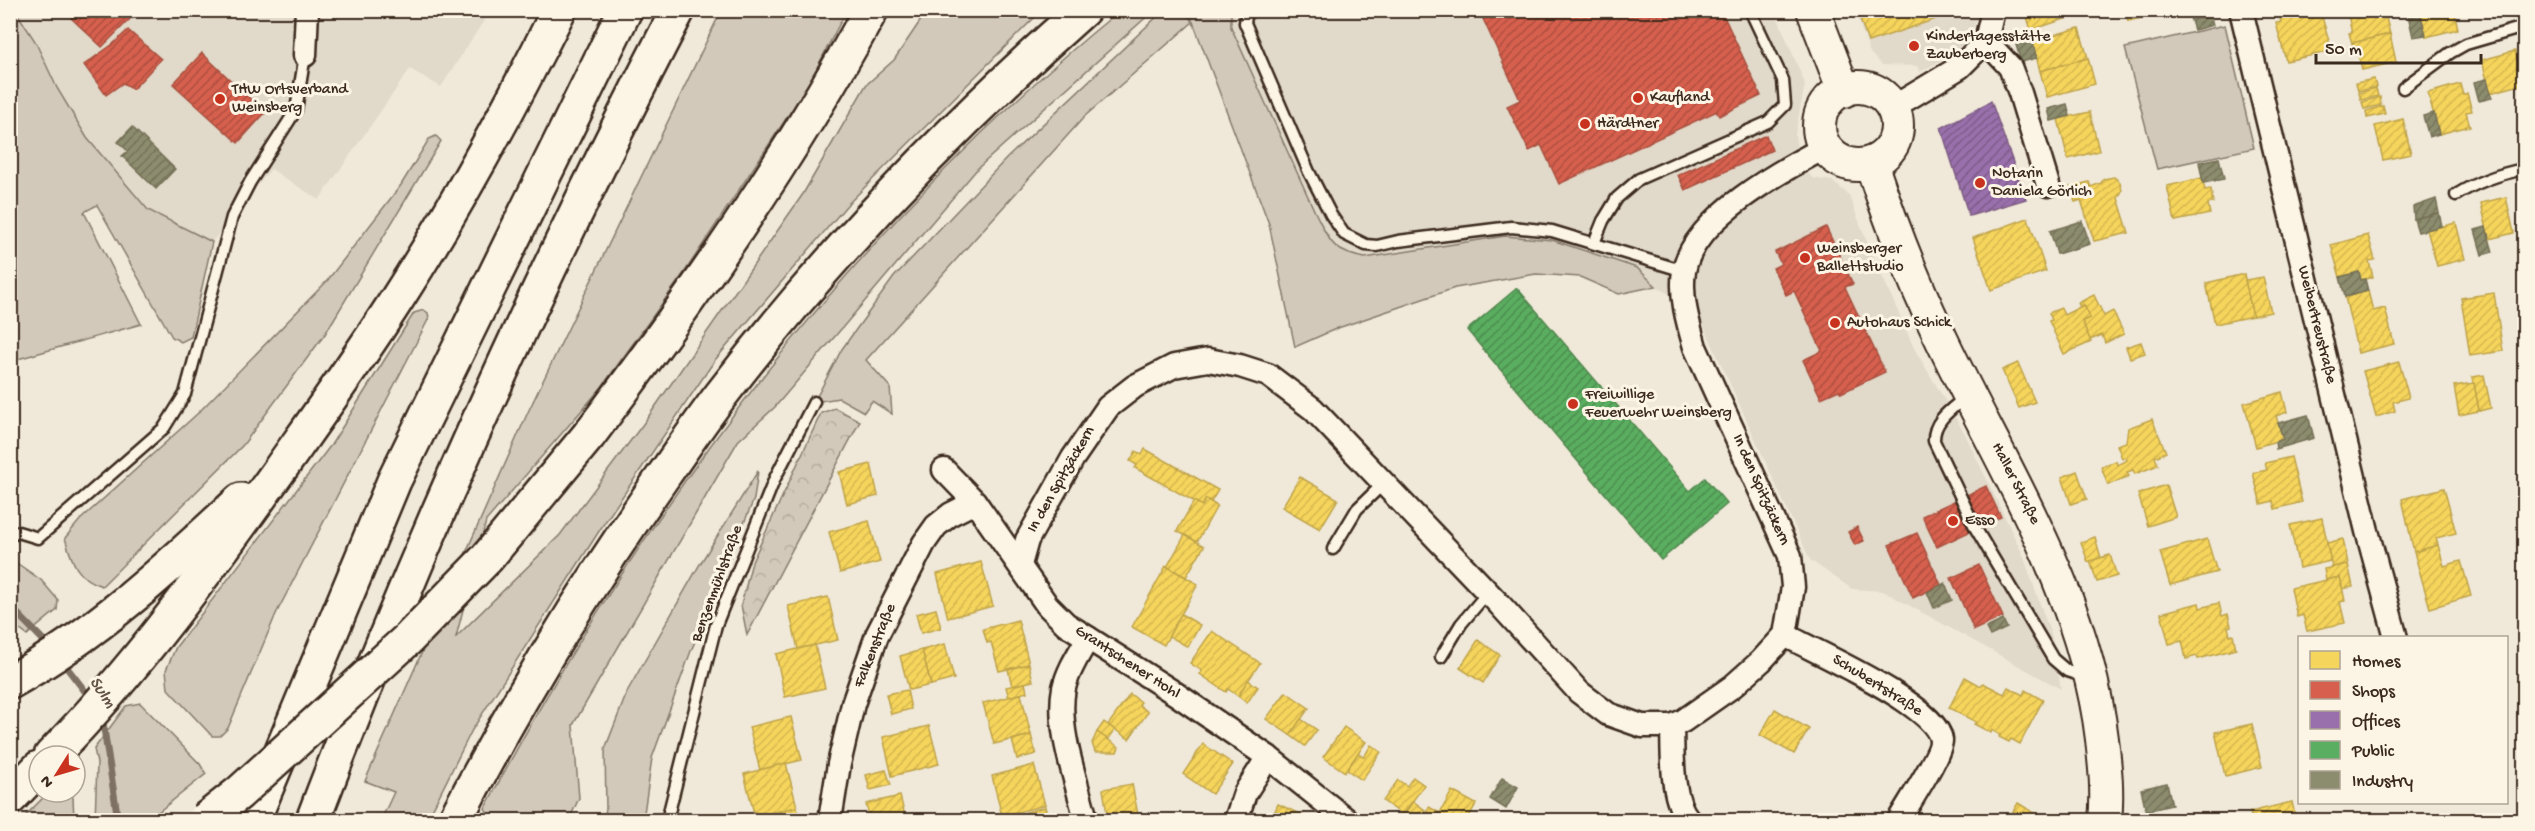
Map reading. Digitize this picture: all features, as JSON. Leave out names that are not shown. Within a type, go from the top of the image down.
[{"type":"main road","points":[[61,744],[111,691],[182,604],[341,383],[406,286],[508,112],[559,10]]},
{"type":"main road","points":[[253,820],[393,481],[625,10]]},
{"type":"main road","points":[[312,820],[414,569],[486,406],[622,117],[678,10]]},
{"type":"main road","points":[[205,820],[239,793],[416,631],[487,558],[589,435],[637,372],[749,214],[818,106],[871,10]]},
{"type":"main road","points":[[455,820],[534,676],[598,570],[720,396],[777,324],[908,178],[982,103],[1083,10]]},
{"type":"main road","points":[[10,682],[88,632],[158,576],[287,459]]},
{"type":"street","points":[[305,56],[307,10]]},
{"type":"street","points":[[1813,10],[1844,91]]},
{"type":"street","points":[[1892,108],[1960,67],[1986,41],[1993,10]]},
{"type":"street","name":"Weibertreustraße","points":[[2241,10],[2364,520],[2395,636]]},
{"type":"street","points":[[1986,41],[2010,67],[2048,185]]},
{"type":"street","points":[[1869,89],[1886,99],[1892,108],[1897,129],[1894,140],[1889,150],[1871,163],[1851,164],[1841,161],[1826,147],[1820,130],[1822,112],[1828,101],[1844,91],[1869,89]]},
{"type":"street","name":"In den Spitzäckern","points":[[1785,635],[1793,587],[1790,556],[1695,347],[1686,318],[1684,271],[1691,249],[1704,232],[1729,209],[1776,175],[1826,147]]},
{"type":"street","name":"Haller Straße","points":[[1871,163],[1884,203],[1937,332],[2045,543],[2071,608],[2092,679],[2100,718],[2106,775],[2105,820]]},
{"type":"street","name":"In den Spitzäckern","points":[[1020,565],[1027,540],[1088,433],[1108,407],[1135,386],[1174,366],[1208,360],[1240,366],[1268,375],[1313,409],[1580,692],[1608,714],[1642,726],[1672,726]]},
{"type":"street","name":"Grantschener Hohl","points":[[944,470],[975,502],[1047,605],[1066,624],[1176,694],[1268,757],[1347,820]]},
{"type":"street","name":"Falkenstraße","points":[[830,820],[839,764],[853,704],[877,635],[924,543],[936,526],[951,514],[975,502]]},
{"type":"street","points":[[1689,820],[1679,805],[1674,771],[1672,726],[1733,686],[1785,635]]},
{"type":"street","name":"Schubertstraße","points":[[1785,635],[1843,664],[1900,698],[1924,714],[1937,727],[1941,742],[1937,754],[1899,820]]},
{"type":"street","points":[[1086,820],[1062,712],[1064,688],[1070,669],[1088,638]]},
{"type":"street","points":[[1236,820],[1245,793],[1268,757]]},
{"type":"lane","points":[[1247,10],[1245,23],[1281,110],[1309,172],[1331,215],[1344,234],[1365,245],[1377,246],[1398,241],[1511,227],[1552,231],[1684,271]]},
{"type":"lane","points":[[1594,243],[1603,221],[1617,198],[1639,179],[1768,122],[1785,105],[1783,80],[1750,10]]},
{"type":"lane","points":[[2403,88],[2466,44],[2524,27]]},
{"type":"lane","points":[[10,536],[18,532],[39,538],[164,429],[185,394],[232,217],[250,182],[296,110],[305,56]]},
{"type":"lane","points":[[2456,195],[2474,183],[2524,169]]},
{"type":"lane","points":[[1970,394],[1944,416],[1934,429],[1934,441],[1976,529],[2053,659],[2067,671],[2092,679]]},
{"type":"lane","name":"Benzenmühlstraße","points":[[667,820],[716,625],[775,478],[814,402]]},
{"type":"lane","points":[[1333,549],[1358,509],[1384,483]]},
{"type":"lane","points":[[1441,657],[1461,624],[1488,592]]},
{"type":"shaded area","points":[[15,11],[490,11],[441,87],[410,69],[319,200],[271,169],[212,242],[148,210],[87,138],[57,88],[35,41]]},
{"type":"shaded area","points":[[1231,11],[1775,11],[1805,84],[1795,135],[1798,156],[1812,178],[1832,181],[1849,195],[1914,348],[1965,434],[2023,555],[2052,638],[2061,689],[1883,591],[1852,589],[1810,560],[1697,311],[1656,286],[1637,268],[1505,236],[1365,258],[1343,254],[1330,241],[1315,212],[1231,27]]},
{"type":"shaded area","name":"Kindertagesstätte Zauberberg","points":[[1855,11],[1979,11],[1967,40],[1953,54],[1920,72],[1917,66],[1882,65],[1870,53]]},
{"type":"green space","points":[[15,10],[35,41],[57,88],[87,138],[148,210],[212,242],[191,337],[181,342],[172,337],[97,205],[84,212],[141,324],[11,361],[10,11]]},
{"type":"green space","points":[[721,11],[846,11],[807,87],[684,273],[601,388],[486,521],[456,637],[560,535],[646,420],[803,194],[866,85],[894,60],[927,11],[1041,11],[847,205],[715,360],[603,525],[472,730],[427,820],[381,820],[394,792],[365,781],[528,412]]},
{"type":"green space","points":[[1119,11],[1153,11],[978,168],[775,407],[738,441],[573,725],[579,798],[569,820],[491,820],[485,808],[547,696],[614,586],[686,480],[762,377],[844,278],[930,184],[1022,95]]},
{"type":"green space","points":[[1163,11],[1184,11],[1192,21],[1192,11],[1231,11],[1231,27],[1315,212],[1328,238],[1345,252],[1365,258],[1505,236],[1552,240],[1637,268],[1656,286],[1619,294],[1580,277],[1536,274],[1455,288],[1338,328],[1295,347],[1269,224],[1193,22],[1085,116],[866,360],[890,387],[892,414],[872,401],[864,412],[839,398],[814,402],[842,349],[894,277],[1007,158]]},
{"type":"green space","points":[[2225,25],[2254,148],[2157,169],[2125,48]]},
{"type":"green space","points":[[436,136],[441,141],[325,334],[243,445],[102,586],[87,579],[73,562],[65,538],[80,520],[197,414],[327,281],[401,185],[429,139]]},
{"type":"green space","points":[[424,310],[428,313],[429,318],[276,614],[228,728],[220,736],[212,736],[168,689],[166,670],[176,647],[331,445],[414,313]]},
{"type":"green space","points":[[835,408],[860,421],[747,635],[741,605],[752,562],[821,413]]},
{"type":"green space","points":[[758,471],[754,499],[691,651],[652,758],[643,820],[604,820],[606,808],[605,749],[628,690],[700,564]]},
{"type":"green space","points":[[11,559],[41,580],[58,600],[57,610],[27,635],[11,623]]},
{"type":"green space","points":[[140,703],[200,764],[206,774],[148,820],[95,820],[97,763],[94,749],[126,706]]},
{"type":"green space","points":[[37,804],[73,804],[74,820],[21,820]]},
{"type":"building: Homes","points":[[1857,10],[1947,10],[1948,15],[1868,42]]},
{"type":"building: Homes","points":[[2025,10],[2065,10],[2068,18],[2031,30]]},
{"type":"building: Homes","points":[[2125,10],[2162,10],[2163,13],[2128,21]]},
{"type":"building: Homes","points":[[2278,10],[2320,10],[2332,51],[2286,61],[2276,23],[2281,22]]},
{"type":"building: Homes","points":[[2384,10],[2390,34],[2352,43],[2347,11]]},
{"type":"building: Homes","points":[[2454,10],[2458,29],[2426,37],[2420,12]]},
{"type":"building: Homes","points":[[2079,28],[2088,58],[2040,71],[2032,41]]},
{"type":"building: Homes","points":[[2390,34],[2396,62],[2362,70],[2357,50],[2354,51],[2352,43]]},
{"type":"building: Homes","points":[[2515,51],[2524,84],[2490,93],[2482,60]]},
{"type":"building: Homes","points":[[2088,58],[2095,84],[2047,97],[2040,71]]},
{"type":"building: Homes","points":[[2374,79],[2376,87],[2358,91],[2356,83]]},
{"type":"building: Homes","points":[[2460,84],[2463,95],[2467,93],[2472,111],[2466,112],[2470,126],[2439,134],[2428,93]]},
{"type":"building: Homes","points":[[2376,88],[2378,96],[2361,100],[2359,93]]},
{"type":"building: Homes","points":[[2380,97],[2381,105],[2364,109],[2362,102]]},
{"type":"building: Homes","points":[[2383,106],[2385,114],[2367,118],[2366,111]]},
{"type":"building: Homes","points":[[2090,112],[2099,151],[2068,159],[2058,119]]},
{"type":"building: Homes","points":[[2403,119],[2411,154],[2383,160],[2375,126]]},
{"type":"building: Homes","points":[[2114,177],[2120,182],[2122,191],[2118,198],[2129,233],[2094,241],[2081,200],[2075,202],[2070,187],[2089,182],[2091,187],[2101,183],[2104,179]]},
{"type":"building: Homes","points":[[2202,178],[2205,190],[2211,189],[2213,203],[2208,204],[2210,214],[2175,221],[2167,186]]},
{"type":"building: Homes","points":[[2506,197],[2514,233],[2489,239],[2481,203]]},
{"type":"building: Homes","points":[[2028,218],[2046,271],[1991,290],[1973,238]]},
{"type":"building: Homes","points":[[2456,223],[2465,259],[2437,266],[2427,230]]},
{"type":"building: Homes","points":[[2368,235],[2375,260],[2369,261],[2373,277],[2361,280],[2359,272],[2340,277],[2331,245]]},
{"type":"building: Homes","points":[[2244,274],[2253,316],[2215,324],[2206,283]]},
{"type":"building: Homes","points":[[2263,277],[2271,312],[2253,316],[2245,280]]},
{"type":"building: Homes","points":[[2368,291],[2373,311],[2385,308],[2394,344],[2358,353],[2345,297]]},
{"type":"building: Homes","points":[[2494,293],[2503,351],[2470,356],[2461,298]]},
{"type":"building: Homes","points":[[2094,295],[2104,316],[2113,311],[2124,334],[2105,343],[2102,335],[2090,340],[2082,321],[2090,318],[2084,305],[2080,307],[2078,303]]},
{"type":"building: Homes","points":[[2084,305],[2090,318],[2082,321],[2091,342],[2064,354],[2049,321],[2052,320],[2049,313],[2061,308],[2064,315]]},
{"type":"building: Homes","points":[[2141,342],[2145,353],[2130,358],[2126,347]]},
{"type":"building: Homes","points":[[2399,362],[2409,398],[2393,402],[2395,411],[2376,417],[2363,371]]},
{"type":"building: Homes","points":[[2018,363],[2035,402],[2019,408],[2002,370]]},
{"type":"building: Homes","points":[[2484,375],[2491,408],[2479,411],[2472,377]]},
{"type":"building: Homes","points":[[2474,383],[2479,411],[2459,415],[2454,386]]},
{"type":"building: Homes","points":[[2282,392],[2287,412],[2276,416],[2283,439],[2256,447],[2244,403]]},
{"type":"building: Homes","points":[[2152,419],[2166,452],[2155,457],[2158,465],[2135,474],[2133,470],[2127,472],[2129,476],[2108,485],[2101,467],[2116,461],[2117,465],[2127,460],[2126,457],[2122,458],[2117,445],[2126,442],[2128,428]]},
{"type":"building: Homes","points":[[1145,449],[1218,490],[1211,502],[1206,499],[1202,506],[1135,468],[1137,465],[1130,461],[1136,451],[1142,455]]},
{"type":"building: Homes","points":[[2291,457],[2302,502],[2275,509],[2273,501],[2261,504],[2253,473],[2267,470],[2265,463]]},
{"type":"building: Homes","points":[[871,464],[878,496],[847,504],[839,472]]},
{"type":"building: Homes","points":[[2077,471],[2087,499],[2071,504],[2062,477]]},
{"type":"building: Homes","points":[[1300,477],[1338,499],[1320,529],[1282,507]]},
{"type":"building: Homes","points":[[2166,485],[2176,517],[2148,526],[2138,494]]},
{"type":"building: Homes","points":[[2444,488],[2456,533],[2436,538],[2438,545],[2414,552],[2402,499]]},
{"type":"building: Homes","points":[[1206,499],[1217,506],[1197,542],[1177,531],[1194,501],[1202,506]]},
{"type":"building: Homes","points":[[2322,518],[2331,561],[2299,568],[2290,525]]},
{"type":"building: Homes","points":[[869,521],[880,562],[840,573],[829,532]]},
{"type":"building: Homes","points":[[1185,535],[1204,546],[1186,577],[1167,567]]},
{"type":"building: Homes","points":[[2095,537],[2101,558],[2088,562],[2081,542]]},
{"type":"building: Homes","points":[[2207,539],[2217,572],[2170,585],[2160,552]]},
{"type":"building: Homes","points":[[2343,539],[2348,564],[2332,567],[2327,543]]},
{"type":"building: Homes","points":[[2438,545],[2444,566],[2461,561],[2471,596],[2430,608],[2414,552]]},
{"type":"building: Homes","points":[[2110,555],[2117,576],[2097,582],[2090,561]]},
{"type":"building: Homes","points":[[981,562],[993,606],[948,618],[937,574]]},
{"type":"building: Homes","points":[[2348,564],[2353,587],[2342,589],[2340,577],[2326,580],[2324,569]]},
{"type":"building: Homes","points":[[1166,566],[1198,584],[1164,645],[1132,627]]},
{"type":"building: Homes","points":[[2340,577],[2345,601],[2340,602],[2345,623],[2307,631],[2303,615],[2297,617],[2291,588]]},
{"type":"building: Homes","points":[[828,597],[838,640],[798,649],[788,606]]},
{"type":"building: Homes","points":[[2199,603],[2200,608],[2219,603],[2222,616],[2228,614],[2231,626],[2228,627],[2230,635],[2233,634],[2236,649],[2198,659],[2197,656],[2186,659],[2182,641],[2169,644],[2161,613]]},
{"type":"building: Homes","points":[[936,609],[941,628],[921,633],[916,614]]},
{"type":"building: Homes","points":[[1181,614],[1200,625],[1188,647],[1169,636]]},
{"type":"building: Homes","points":[[1018,620],[1029,664],[999,671],[991,642],[987,643],[983,629]]},
{"type":"building: Homes","points":[[1212,631],[1260,663],[1238,696],[1228,689],[1226,692],[1200,674],[1202,671],[1190,663]]},
{"type":"building: Homes","points":[[1478,640],[1500,655],[1483,683],[1460,668]]},
{"type":"building: Homes","points":[[945,644],[954,679],[931,685],[922,650]]},
{"type":"building: Homes","points":[[815,645],[825,688],[785,697],[776,654]]},
{"type":"building: Homes","points":[[922,650],[931,685],[909,690],[900,656]]},
{"type":"building: Homes","points":[[1029,664],[1033,681],[1012,686],[1008,669]]},
{"type":"building: Homes","points":[[1965,677],[1981,686],[1983,683],[2004,694],[2008,687],[2023,695],[2025,690],[2043,700],[2020,744],[2011,739],[2009,742],[1999,737],[2000,735],[1992,730],[1991,733],[1949,708]]},
{"type":"building: Homes","points":[[1248,680],[1258,687],[1247,703],[1238,696]]},
{"type":"building: Homes","points":[[1025,683],[1027,692],[1009,697],[1006,687]]},
{"type":"building: Homes","points":[[907,690],[911,709],[891,714],[886,694]]},
{"type":"building: Homes","points":[[1286,692],[1309,708],[1290,735],[1266,719]]},
{"type":"building: Homes","points":[[1021,694],[1031,735],[994,744],[983,703]]},
{"type":"building: Homes","points":[[1130,694],[1141,702],[1139,705],[1148,712],[1129,739],[1108,725]]},
{"type":"building: Homes","points":[[1775,709],[1809,729],[1794,754],[1760,735]]},
{"type":"building: Homes","points":[[791,717],[802,760],[760,770],[749,727]]},
{"type":"building: Homes","points":[[1301,719],[1317,730],[1305,746],[1290,735]]},
{"type":"building: Homes","points":[[1104,722],[1115,730],[1108,740],[1097,732]]},
{"type":"building: Homes","points":[[2252,724],[2262,767],[2225,776],[2215,732]]},
{"type":"building: Homes","points":[[929,726],[939,764],[892,776],[883,737]]},
{"type":"building: Homes","points":[[1344,727],[1366,742],[1345,772],[1323,757]]},
{"type":"building: Homes","points":[[1097,732],[1119,747],[1117,752],[1095,752],[1092,743]]},
{"type":"building: Homes","points":[[1031,735],[1036,754],[1017,759],[1012,740]]},
{"type":"building: Homes","points":[[1203,744],[1233,764],[1212,794],[1183,774]]},
{"type":"building: Homes","points":[[1371,745],[1381,752],[1362,780],[1347,770],[1358,753],[1364,757]]},
{"type":"building: Homes","points":[[786,763],[797,807],[755,817],[744,774]]},
{"type":"building: Homes","points":[[1034,765],[1045,805],[1002,816],[992,776]]},
{"type":"building: Homes","points":[[886,770],[891,785],[870,790],[866,775]]},
{"type":"building: Homes","points":[[1413,777],[1424,785],[1403,815],[1383,801],[1398,780],[1407,786]]},
{"type":"building: Homes","points":[[1132,784],[1139,820],[1108,820],[1103,789]]},
{"type":"building: Homes","points":[[1452,791],[1476,804],[1467,820],[1436,820]]},
{"type":"building: Homes","points":[[900,796],[906,820],[870,820],[866,804]]},
{"type":"building: Homes","points":[[1413,801],[1425,810],[1418,820],[1402,818]]},
{"type":"building: Homes","points":[[2292,802],[2296,820],[2252,820],[2250,812]]},
{"type":"building: Homes","points":[[2018,803],[2044,819],[2008,820]]},
{"type":"building: Homes","points":[[1278,804],[1304,816],[1302,820],[1271,820]]},
{"type":"building: Homes","points":[[797,807],[800,820],[773,820],[771,813]]},
{"type":"building: Homes","points":[[1045,807],[1049,820],[1028,820],[1026,812]]},
{"type":"building: Homes","points":[[1429,807],[1440,813],[1436,820],[1422,820]]},
{"type":"building: Shops","points":[[78,10],[139,10],[102,47],[71,18]]},
{"type":"building: Shops","name":"Kaufland","points":[[1479,10],[1721,10],[1761,96],[1719,116],[1717,111],[1559,184],[1541,145],[1529,151],[1507,106],[1520,100]]},
{"type":"building: Shops","points":[[128,30],[161,59],[133,89],[123,83],[106,95],[84,65]]},
{"type":"building: Shops","name":"THW Ortsverband Weinsberg","points":[[202,53],[265,113],[238,143],[173,84]]},
{"type":"building: Shops","points":[[1766,135],[1772,150],[1685,190],[1678,175]]},
{"type":"building: Shops","name":"Autohaus Schick","points":[[1826,227],[1853,284],[1845,287],[1885,372],[1841,393],[1839,390],[1821,398],[1803,360],[1822,351],[1794,291],[1786,295],[1773,268],[1781,264],[1775,252]]},
{"type":"building: Shops","points":[[1986,486],[2001,517],[1937,547],[1922,516]]},
{"type":"building: Shops","points":[[1857,527],[1864,541],[1855,545],[1848,532]]},
{"type":"building: Shops","points":[[1917,533],[1941,585],[1913,598],[1889,545]]},
{"type":"building: Shops","points":[[1979,565],[2003,617],[1974,630],[1951,578]]},
{"type":"building: Offices","points":[[1991,101],[2026,199],[1969,216],[1941,128]]},
{"type":"building: Public","name":"Freiwillige Feuerwehr Weinsberg","points":[[1517,288],[1690,491],[1705,478],[1727,504],[1661,560],[1467,330]]},
{"type":"building: Industry","points":[[2209,10],[2213,25],[2194,30],[2188,11]]},
{"type":"building: Industry","points":[[2420,12],[2426,35],[2413,37],[2408,15]]},
{"type":"building: Industry","points":[[2030,33],[2037,58],[2021,62],[2014,38]]},
{"type":"building: Industry","points":[[2487,79],[2492,98],[2479,101],[2474,82]]},
{"type":"building: Industry","points":[[2067,104],[2070,116],[2051,121],[2048,109]]},
{"type":"building: Industry","points":[[2434,113],[2439,134],[2429,137],[2423,116]]},
{"type":"building: Industry","points":[[132,127],[175,169],[156,189],[122,156],[128,151],[118,142]]},
{"type":"building: Industry","points":[[2219,158],[2224,179],[2203,183],[2199,162]]},
{"type":"building: Industry","points":[[2436,199],[2439,213],[2414,219],[2413,207]]},
{"type":"building: Industry","points":[[2439,213],[2442,226],[2418,232],[2414,219]]},
{"type":"building: Industry","points":[[2082,221],[2090,244],[2057,254],[2050,231]]},
{"type":"building: Industry","points":[[2486,227],[2493,252],[2482,255],[2475,230]]},
{"type":"building: Industry","points":[[2359,272],[2361,280],[2365,279],[2368,291],[2345,297],[2340,277]]},
{"type":"building: Industry","points":[[2308,415],[2314,438],[2276,449],[2275,442],[2283,439],[2278,423]]},
{"type":"building: Industry","points":[[1945,583],[1952,600],[1934,608],[1927,592]]},
{"type":"building: Industry","points":[[2003,620],[2007,628],[1990,636],[1986,628]]},
{"type":"building: Industry","points":[[1502,778],[1518,787],[1506,809],[1490,799]]},
{"type":"building: Industry","points":[[2167,783],[2172,805],[2146,811],[2141,789]]},
{"type":"waterway","name":"Sulm","points":[[10,606],[50,647]]},
{"type":"waterway","name":"Sulm","points":[[61,660],[91,699]]},
{"type":"waterway","name":"Sulm","points":[[102,716],[118,820]]},
{"type":"place","name":"Kindertagesstätte Zauberberg","points":[[1914,46]]},
{"type":"place","name":"Kaufland","points":[[1638,98]]},
{"type":"place","name":"THW Ortsverband Weinsberg","points":[[220,99]]},
{"type":"place","name":"Härdtner","points":[[1585,124]]},
{"type":"place","name":"Notarin Daniela Görlich","points":[[1980,183]]},
{"type":"place","name":"Weinsberger Ballettstudio","points":[[1805,258]]},
{"type":"place","name":"Autohaus Schick","points":[[1835,323]]},
{"type":"place","name":"Freiwillige Feuerwehr Weinsberg","points":[[1573,404]]},
{"type":"place","name":"Esso","points":[[1953,521]]}]
